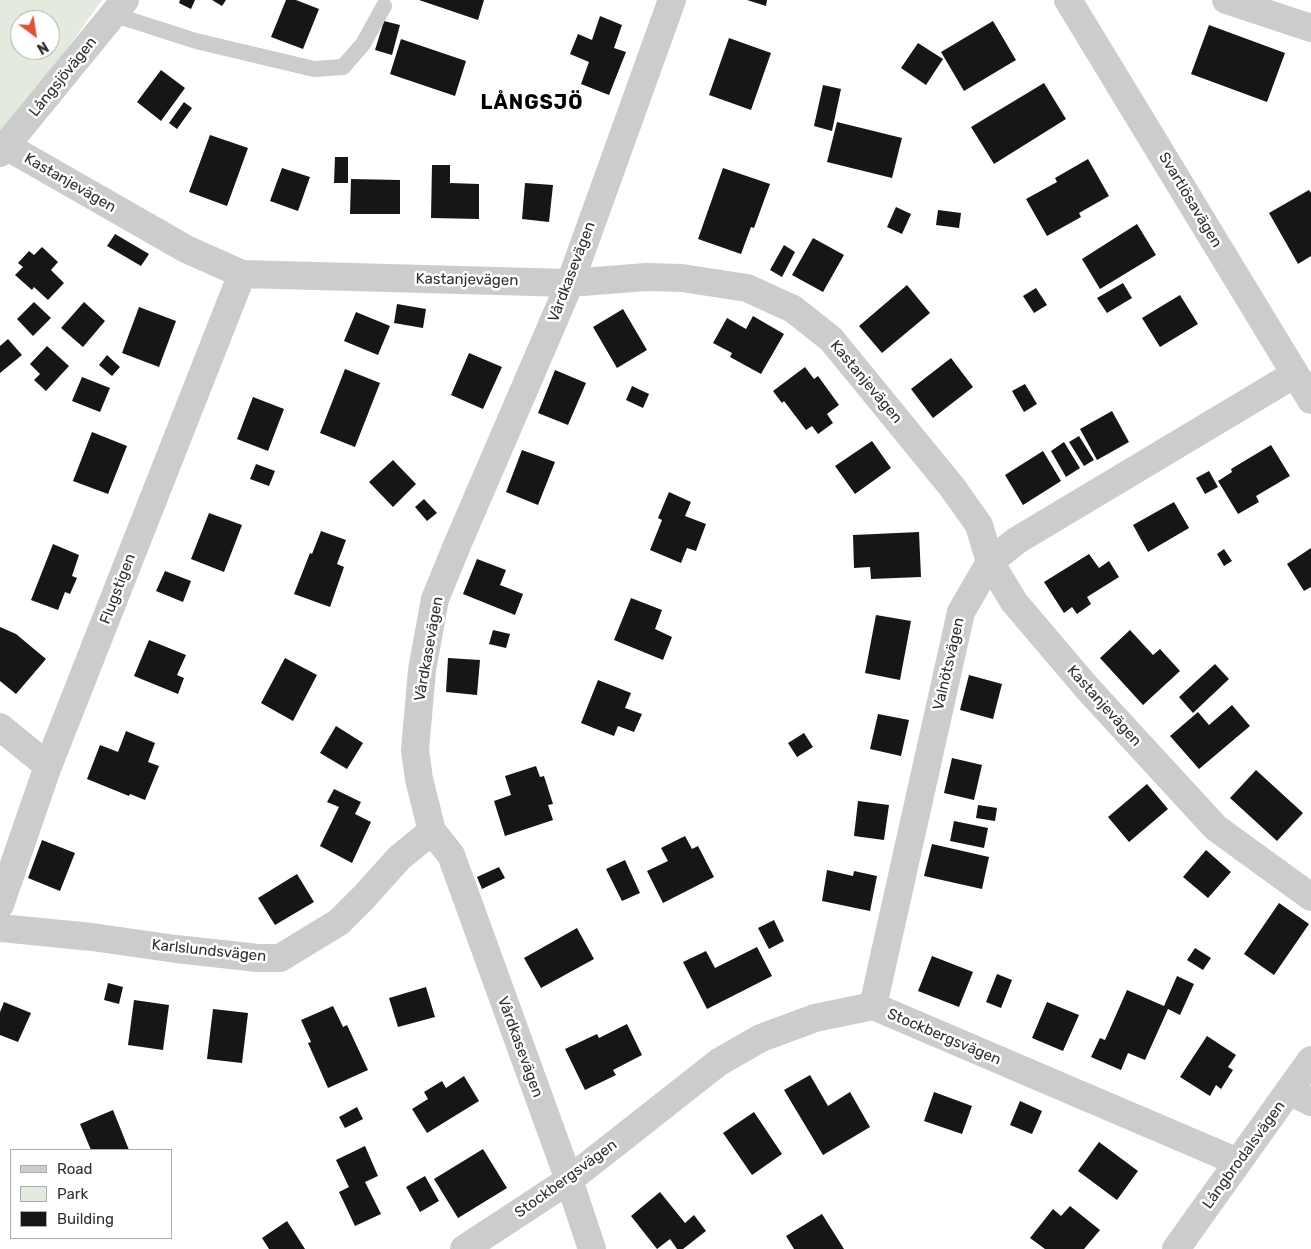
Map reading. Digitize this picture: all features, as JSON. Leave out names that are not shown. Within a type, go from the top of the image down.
[{"type":"street","name":"Vårdkasevägen","points":[[592,1249],[570,1180],[451,855],[432,830],[419,780],[414,750],[422,670],[436,600],[458,543],[570,283],[672,0]]},
{"type":"street","name":"Svartlösavägen","points":[[1068,0],[1311,400]]},
{"type":"street","points":[[1226,0],[1311,28]]},
{"type":"street","name":"Långsjövägen","points":[[3,150],[120,7]]},
{"type":"street","name":"Kastanjevägen","points":[[3,150],[186,249],[242,274],[570,283],[646,276],[682,278],[747,288],[793,309],[831,339],[952,487],[979,525],[990,562],[1014,602],[1088,689],[1216,828],[1311,897]]},
{"type":"street","name":"Flugstigen","points":[[0,905],[48,766],[242,274]]},
{"type":"street","name":"Valnötsvägen","points":[[873,1006],[961,612],[990,562],[1016,541],[1295,374]]},
{"type":"street","points":[[0,727],[48,766]]},
{"type":"street","name":"Karlslundsvägen","points":[[0,928],[92,937],[176,950],[258,958],[280,958],[339,922],[399,858],[432,830]]},
{"type":"street","name":"Stockbergsvägen","points":[[464,1249],[570,1180],[719,1062],[761,1038],[815,1018],[873,1006],[1238,1162]]},
{"type":"street","name":"Långbrodalsvägen","points":[[1176,1249],[1238,1162],[1300,1097],[1311,1060]]},
{"type":"lane","points":[[120,7],[196,41],[314,70],[343,67],[362,44],[384,6]]},
{"type":"green space","points":[[0,0],[102,0],[60,59],[60,10],[10,10],[10,60],[59,60],[0,143]]},
{"type":"building","points":[[180,0],[195,0],[191,9],[179,3]]},
{"type":"building","points":[[212,0],[226,0],[222,6]]},
{"type":"building","points":[[286,0],[296,0],[319,9],[303,49],[271,37]]},
{"type":"building","points":[[419,0],[484,0],[478,20]]},
{"type":"building","points":[[747,0],[767,0],[766,6]]},
{"type":"building","points":[[600,16],[622,25],[614,48],[626,52],[609,95],[581,84],[589,62],[570,54],[578,34],[592,40]]},
{"type":"building","points":[[384,21],[400,25],[392,55],[375,50]]},
{"type":"building","points":[[993,21],[1016,60],[964,91],[941,52]]},
{"type":"building","points":[[1209,25],[1285,53],[1267,102],[1191,74]]},
{"type":"building","points":[[729,38],[771,53],[751,110],[709,95]]},
{"type":"building","points":[[401,39],[466,61],[455,96],[390,74]]},
{"type":"building","points":[[918,43],[943,59],[926,85],[901,68]]},
{"type":"building","points":[[161,70],[185,88],[161,121],[137,102]]},
{"type":"building","points":[[1044,83],[1066,119],[994,164],[971,127]]},
{"type":"building","points":[[823,85],[841,89],[832,131],[814,126]]},
{"type":"building","points":[[184,102],[192,108],[177,129],[169,123]]},
{"type":"building","points":[[837,122],[902,138],[892,178],[827,162]]},
{"type":"building","points":[[210,135],[248,148],[227,206],[189,192]]},
{"type":"building","points":[[335,157],[348,157],[348,183],[334,183]]},
{"type":"building","points":[[1088,159],[1109,196],[1079,213],[1081,217],[1047,236],[1026,199],[1057,182],[1055,178]]},
{"type":"building","points":[[432,165],[450,165],[450,183],[479,184],[479,219],[431,218]]},
{"type":"building","points":[[282,168],[310,177],[298,211],[270,201]]},
{"type":"building","points":[[723,168],[770,184],[754,228],[751,227],[741,254],[698,239]]},
{"type":"building","points":[[351,179],[400,180],[400,214],[350,214]]},
{"type":"building","points":[[525,183],[553,185],[549,222],[522,219]]},
{"type":"building","points":[[1309,190],[1311,193],[1311,256],[1298,264],[1269,213]]},
{"type":"building","points":[[896,207],[911,214],[902,234],[887,227]]},
{"type":"building","points":[[938,210],[961,213],[959,228],[936,225]]},
{"type":"building","points":[[1137,224],[1156,255],[1100,289],[1082,259]]},
{"type":"building","points":[[115,234],[149,254],[141,266],[107,246]]},
{"type":"building","points":[[813,238],[844,255],[823,292],[792,275]]},
{"type":"building","points":[[784,245],[795,252],[782,277],[770,270]]},
{"type":"building","points":[[42,247],[58,262],[51,270],[64,283],[48,300],[34,287],[32,290],[15,275],[23,267],[18,263],[29,251],[34,255]]},
{"type":"building","points":[[1123,283],[1132,298],[1107,313],[1097,298]]},
{"type":"building","points":[[907,285],[930,313],[882,353],[859,326]]},
{"type":"building","points":[[1036,288],[1047,305],[1034,313],[1023,296]]},
{"type":"building","points":[[1180,295],[1198,324],[1160,347],[1142,318]]},
{"type":"building","points":[[34,302],[51,318],[33,336],[17,319]]},
{"type":"building","points":[[84,302],[105,321],[83,347],[61,328]]},
{"type":"building","points":[[397,304],[426,309],[423,328],[394,323]]},
{"type":"building","points":[[139,307],[176,321],[159,367],[122,353]]},
{"type":"building","points":[[623,309],[647,350],[617,368],[593,327]]},
{"type":"building","points":[[356,312],[390,326],[378,355],[344,341]]},
{"type":"building","points":[[753,316],[784,334],[761,374],[730,357],[732,353],[713,343],[727,318],[746,329]]},
{"type":"building","points":[[8,339],[22,355],[0,373],[0,346]]},
{"type":"building","points":[[47,346],[69,366],[46,391],[34,380],[40,374],[30,364]]},
{"type":"building","points":[[469,353],[502,367],[483,409],[451,395]]},
{"type":"building","points":[[107,355],[120,367],[112,376],[99,365]]},
{"type":"building","points":[[951,358],[973,387],[933,418],[911,389]]},
{"type":"building","points":[[805,367],[814,379],[818,376],[839,405],[827,414],[833,423],[818,434],[812,426],[806,430],[784,401],[782,403],[773,391]]},
{"type":"building","points":[[345,369],[380,383],[355,447],[320,433]]},
{"type":"building","points":[[555,370],[586,383],[568,425],[538,413]]},
{"type":"building","points":[[82,377],[110,388],[100,412],[72,401]]},
{"type":"building","points":[[1025,384],[1037,404],[1024,412],[1012,391]]},
{"type":"building","points":[[632,386],[649,394],[643,408],[626,400]]},
{"type":"building","points":[[253,397],[284,409],[268,451],[237,439]]},
{"type":"building","points":[[1112,411],[1129,442],[1097,460],[1080,429]]},
{"type":"building","points":[[92,432],[127,446],[108,494],[73,481]]},
{"type":"building","points":[[1079,436],[1094,460],[1084,466],[1069,442]]},
{"type":"building","points":[[872,441],[891,468],[855,494],[835,466]]},
{"type":"building","points":[[1064,442],[1080,468],[1066,477],[1051,451]]},
{"type":"building","points":[[1271,445],[1290,476],[1256,496],[1259,502],[1238,514],[1218,481],[1232,472],[1231,469]]},
{"type":"building","points":[[522,450],[555,462],[538,505],[506,492]]},
{"type":"building","points":[[1043,451],[1061,481],[1023,505],[1005,475]]},
{"type":"building","points":[[393,460],[416,484],[393,507],[369,482]]},
{"type":"building","points":[[256,464],[275,471],[269,486],[250,479]]},
{"type":"building","points":[[1209,471],[1218,487],[1205,494],[1196,478]]},
{"type":"building","points":[[669,492],[691,502],[685,516],[706,524],[696,551],[687,548],[681,563],[650,550],[662,520],[658,518]]},
{"type":"building","points":[[424,499],[437,513],[427,521],[415,507]]},
{"type":"building","points":[[1174,502],[1189,528],[1148,552],[1133,525]]},
{"type":"building","points":[[209,513],[242,525],[224,572],[191,559]]},
{"type":"building","points":[[321,531],[346,540],[337,564],[344,567],[330,607],[294,594]]},
{"type":"building","points":[[919,532],[921,577],[871,579],[870,567],[854,568],[853,535]]},
{"type":"building","points":[[53,544],[79,555],[72,576],[77,578],[70,594],[65,592],[58,610],[31,600]]},
{"type":"building","points":[[1311,548],[1311,587],[1304,591],[1287,564]]},
{"type":"building","points":[[1224,549],[1232,561],[1224,566],[1217,554]]},
{"type":"building","points":[[1089,554],[1099,568],[1109,561],[1119,577],[1087,597],[1091,604],[1077,614],[1072,607],[1064,613],[1044,582]]},
{"type":"building","points":[[477,559],[506,570],[500,585],[523,594],[515,615],[463,594]]},
{"type":"building","points":[[165,571],[191,581],[183,602],[156,591]]},
{"type":"building","points":[[631,598],[662,610],[655,629],[672,637],[663,660],[614,640]]},
{"type":"building","points":[[876,615],[911,621],[900,680],[865,673]]},
{"type":"building","points":[[0,627],[16,634],[46,659],[16,694],[0,681]]},
{"type":"building","points":[[493,630],[510,634],[506,648],[489,644]]},
{"type":"building","points":[[1130,630],[1153,655],[1160,649],[1180,671],[1143,705],[1100,658]]},
{"type":"building","points":[[149,640],[186,655],[177,675],[184,678],[178,694],[134,676]]},
{"type":"building","points":[[285,658],[317,675],[293,721],[261,703]]},
{"type":"building","points":[[448,658],[480,660],[477,695],[446,692]]},
{"type":"building","points":[[1215,664],[1229,679],[1193,713],[1179,697]]},
{"type":"building","points":[[969,675],[1002,684],[993,719],[960,710]]},
{"type":"building","points":[[598,680],[631,693],[625,708],[642,714],[634,732],[618,726],[614,736],[581,723]]},
{"type":"building","points":[[1232,705],[1250,726],[1199,769],[1170,736],[1198,712],[1209,725]]},
{"type":"building","points":[[878,714],[909,720],[901,756],[870,749]]},
{"type":"building","points":[[336,726],[363,743],[347,769],[320,753]]},
{"type":"building","points":[[126,731],[155,743],[148,762],[159,766],[145,800],[130,794],[129,796],[87,779],[100,745],[118,752]]},
{"type":"building","points":[[804,733],[813,747],[797,757],[788,743]]},
{"type":"building","points":[[952,758],[982,765],[974,800],[944,793]]},
{"type":"building","points":[[536,766],[540,777],[544,776],[553,804],[548,805],[553,820],[505,836],[494,801],[511,795],[505,776]]},
{"type":"building","points":[[1256,770],[1303,813],[1277,841],[1230,798]]},
{"type":"building","points":[[1147,784],[1168,809],[1129,842],[1108,817]]},
{"type":"building","points":[[334,789],[361,802],[355,814],[371,822],[352,863],[320,846],[339,807],[327,802]]},
{"type":"building","points":[[858,801],[889,805],[884,840],[854,836]]},
{"type":"building","points":[[978,805],[997,808],[995,821],[976,818]]},
{"type":"building","points":[[954,821],[988,828],[984,848],[950,841]]},
{"type":"building","points":[[685,836],[692,849],[698,846],[714,877],[663,903],[647,871],[668,861],[661,848]]},
{"type":"building","points":[[42,840],[75,853],[60,891],[28,878]]},
{"type":"building","points":[[932,844],[989,857],[982,889],[924,876]]},
{"type":"building","points":[[1206,850],[1231,872],[1208,898],[1183,877]]},
{"type":"building","points":[[625,860],[640,893],[622,901],[606,869]]},
{"type":"building","points":[[499,867],[505,878],[482,889],[477,877]]},
{"type":"building","points":[[827,870],[853,876],[854,871],[877,876],[870,911],[822,901]]},
{"type":"building","points":[[297,874],[314,902],[275,925],[258,898]]},
{"type":"building","points":[[1279,903],[1309,924],[1274,975],[1244,954]]},
{"type":"building","points":[[774,920],[784,941],[769,949],[758,928]]},
{"type":"building","points":[[577,928],[594,959],[541,988],[524,958]]},
{"type":"building","points":[[757,947],[772,976],[707,1009],[683,962],[706,951],[715,968]]},
{"type":"building","points":[[1195,948],[1211,958],[1203,970],[1187,960]]},
{"type":"building","points":[[932,956],[973,972],[959,1007],[918,991]]},
{"type":"building","points":[[997,974],[1012,980],[1001,1008],[986,1002]]},
{"type":"building","points":[[1177,976],[1194,984],[1180,1015],[1168,1009],[1145,1060],[1128,1053],[1121,1070],[1091,1057],[1100,1038],[1105,1040],[1127,990],[1164,1006]]},
{"type":"building","points":[[108,983],[123,987],[119,1004],[104,1000]]},
{"type":"building","points":[[426,987],[435,1017],[398,1027],[389,998]]},
{"type":"building","points":[[134,1000],[169,1005],[163,1050],[128,1045]]},
{"type":"building","points":[[4,1002],[31,1013],[18,1042],[0,1035],[0,1012]]},
{"type":"building","points":[[1047,1002],[1079,1015],[1063,1051],[1032,1038]]},
{"type":"building","points":[[333,1006],[343,1027],[347,1025],[368,1070],[328,1088],[308,1043],[311,1042],[301,1020]]},
{"type":"building","points":[[213,1009],[248,1013],[242,1063],[207,1059]]},
{"type":"building","points":[[627,1024],[642,1055],[613,1070],[616,1075],[585,1090],[565,1049],[597,1034],[599,1038]]},
{"type":"building","points":[[1207,1036],[1236,1055],[1228,1067],[1233,1070],[1221,1089],[1216,1085],[1210,1096],[1180,1077]]},
{"type":"building","points":[[810,1075],[828,1106],[850,1092],[870,1127],[823,1155],[784,1090]]},
{"type":"building","points":[[464,1076],[479,1101],[427,1133],[412,1109],[428,1099],[424,1092],[442,1081],[446,1088]]},
{"type":"building","points":[[934,1092],[972,1106],[962,1134],[924,1121]]},
{"type":"building","points":[[1020,1101],[1042,1111],[1032,1134],[1010,1125]]},
{"type":"building","points":[[357,1107],[363,1119],[345,1128],[339,1117]]},
{"type":"building","points":[[113,1110],[129,1149],[91,1149],[80,1124]]},
{"type":"building","points":[[754,1112],[782,1154],[752,1175],[723,1133]]},
{"type":"building","points":[[1099,1142],[1138,1171],[1117,1200],[1078,1171]]},
{"type":"building","points":[[365,1146],[378,1176],[365,1182],[381,1214],[355,1226],[339,1192],[349,1187],[336,1160]]},
{"type":"building","points":[[483,1149],[507,1188],[458,1218],[434,1179]]},
{"type":"building","points":[[425,1176],[439,1201],[420,1212],[406,1187]]},
{"type":"building","points":[[660,1192],[685,1223],[694,1215],[706,1231],[683,1249],[677,1249],[670,1239],[657,1249],[631,1216]]},
{"type":"building","points":[[1070,1206],[1100,1230],[1084,1249],[1045,1249],[1030,1238],[1053,1209],[1061,1216]]},
{"type":"building","points":[[822,1214],[844,1249],[794,1249],[786,1236]]},
{"type":"building","points":[[287,1221],[305,1249],[269,1249],[262,1238]]},
{"type":"district","name":"LÅNGSJÖ","points":[[532,103]]}]
